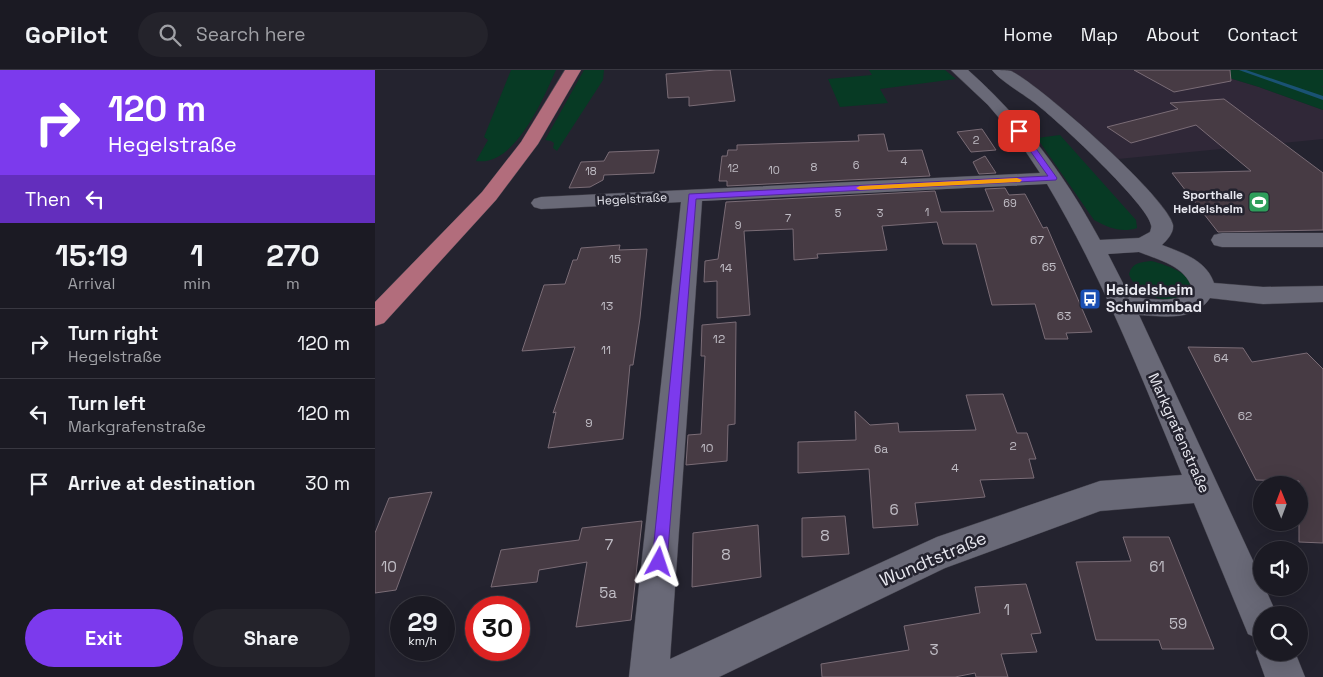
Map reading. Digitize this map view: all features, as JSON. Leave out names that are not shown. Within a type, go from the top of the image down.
[{"type":"main road","points":[[375,317],[489,196],[529,144],[573,70]]},
{"type":"street","name":"Markgrafenstraße","points":[[959,70],[999,107],[1014,125],[1053,178],[1093,247],[1122,305],[1255,606]]},
{"type":"street","points":[[1000,70],[1061,116],[1090,142],[1113,165],[1157,216],[1162,226],[1160,236],[1154,242],[1142,245],[1093,247]]},
{"type":"street","name":"Hegelstraße","points":[[541,203],[1053,178]]},
{"type":"street","points":[[649,677],[692,196]]},
{"type":"street","points":[[1222,240],[1323,240]]},
{"type":"street","points":[[1122,305],[1178,308],[1197,300],[1204,288],[1199,274],[1181,261],[1142,245]]},
{"type":"street","points":[[1204,288],[1234,295],[1261,297],[1323,294]]},
{"type":"street","name":"Wundtstraße","points":[[675,677],[937,554],[1100,496],[1204,488]]},
{"type":"street","points":[[1279,661],[1285,677]]},
{"type":"shaded area","points":[[1009,70],[1203,70],[1259,87],[1323,110],[1323,139],[1118,159],[1068,113]]},
{"type":"green space","points":[[511,70],[556,70],[526,129],[515,142],[503,153],[490,160],[476,161],[488,140],[484,137]]},
{"type":"green space","points":[[584,70],[604,70],[603,80],[557,151],[553,148],[554,143],[545,140]]},
{"type":"green space","points":[[869,70],[945,70],[956,79],[880,89],[888,103],[840,107],[828,79],[872,75]]},
{"type":"green space","points":[[1203,70],[1323,70],[1323,86],[1321,86],[1323,87],[1323,110],[1259,87]]},
{"type":"green space","points":[[1060,135],[1136,220],[1137,228],[1115,229],[1094,220],[1037,138]]},
{"type":"green space","points":[[1151,261],[1163,264],[1185,276],[1190,282],[1190,287],[1186,294],[1171,300],[1163,299],[1145,293],[1138,287],[1132,281],[1129,274],[1130,270],[1137,264]]},
{"type":"building","points":[[730,70],[735,101],[689,106],[689,97],[668,98],[666,74]]},
{"type":"building","points":[[1134,70],[1230,70],[1231,81],[1174,92]]},
{"type":"building","points":[[1224,99],[1323,173],[1323,230],[1218,232],[1172,173],[1251,171],[1196,125],[1131,143],[1107,127],[1178,109],[1170,103]]},
{"type":"building","points":[[982,129],[996,150],[971,152],[957,132]]},
{"type":"building","points":[[884,134],[888,151],[922,150],[930,176],[727,186],[727,181],[719,181],[722,156],[727,156],[728,150],[737,150],[737,145],[859,141],[858,135]]},
{"type":"building","points":[[659,150],[654,173],[604,175],[603,180],[590,187],[569,188],[581,162],[604,161],[609,152]]},
{"type":"building","points":[[985,156],[996,173],[979,174],[973,162]]},
{"type":"building","points":[[1005,188],[1009,195],[1025,194],[1043,228],[1047,227],[1092,332],[1066,333],[1068,339],[1045,339],[1035,304],[992,305],[976,244],[943,244],[937,222],[882,226],[887,250],[817,254],[818,258],[794,260],[793,229],[744,231],[750,315],[717,318],[717,281],[704,282],[705,261],[718,259],[726,202],[935,191],[941,212],[994,211],[985,189]]},
{"type":"building","points":[[620,245],[619,250],[647,249],[640,318],[633,365],[630,365],[623,439],[548,448],[556,412],[553,413],[575,347],[522,351],[544,285],[565,284],[573,260],[577,260],[581,248]]},
{"type":"building","points":[[736,322],[735,424],[728,425],[727,461],[686,465],[688,435],[701,434],[705,356],[701,356],[702,325]]},
{"type":"building","points":[[1188,347],[1243,348],[1252,362],[1307,353],[1323,369],[1323,543],[1299,541],[1299,531],[1308,531],[1308,476],[1254,476]]},
{"type":"building","points":[[1003,394],[1017,433],[1027,433],[1036,459],[1029,459],[1034,478],[980,480],[985,497],[915,503],[918,525],[873,528],[869,469],[798,473],[798,442],[856,440],[855,411],[870,425],[898,423],[899,432],[976,430],[966,395]]},
{"type":"building","points":[[432,492],[396,590],[375,593],[375,533],[389,498]]},
{"type":"building","points":[[845,516],[849,554],[802,557],[802,518]]},
{"type":"building","points":[[642,521],[631,620],[576,627],[587,562],[539,570],[537,582],[491,587],[501,550],[579,540],[582,528]]},
{"type":"building","points":[[758,525],[761,577],[692,587],[693,533]]},
{"type":"building","points":[[1123,537],[1169,537],[1214,649],[1162,649],[1159,640],[1096,640],[1076,562],[1131,561]]},
{"type":"building","points":[[1026,584],[1041,633],[1031,634],[1037,652],[1001,654],[1008,677],[976,677],[975,673],[955,677],[822,677],[821,664],[909,650],[904,626],[980,613],[975,587]]},
{"type":"waterway","points":[[1241,70],[1323,98]]},
{"type":"slow traffic","points":[[860,188],[1017,180]]},
{"type":"place","name":"Sporthalle Heidelsheim","points":[[1259,202]]},
{"type":"place","name":"Heidelsheim Schwimmbad","points":[[1090,299]]},
{"type":"route","points":[[659,562],[692,196],[1053,178],[1019,131]]}]
